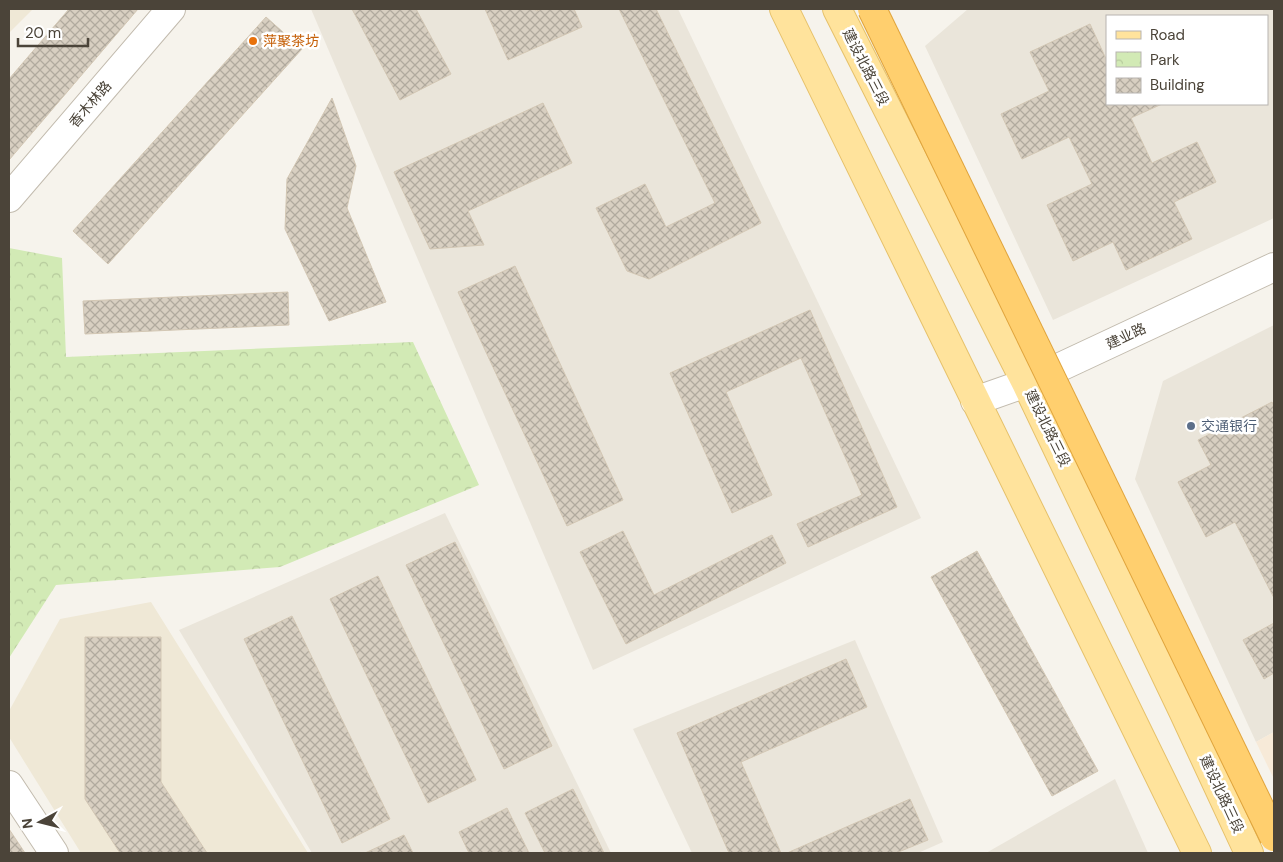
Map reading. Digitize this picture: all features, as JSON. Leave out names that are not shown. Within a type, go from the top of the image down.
[{"type":"highway","points":[[872,9],[1274,837]]},
{"type":"main road","points":[[784,9],[1196,853]]},
{"type":"main road","name":"建设北路三段","points":[[837,9],[1026,383],[1249,853]]},
{"type":"street","name":"香木林路","points":[[9,198],[171,9]]},
{"type":"street","name":"建业路","points":[[976,401],[1026,383],[1274,267]]},
{"type":"street","points":[[9,785],[54,853]]},
{"type":"shaded area","points":[[9,9],[33,9],[9,33]]},
{"type":"shaded area","points":[[311,9],[678,9],[921,518],[593,670]]},
{"type":"shaded area","points":[[968,9],[1274,9],[1274,218],[1053,320],[925,46]]},
{"type":"shaded area","points":[[1274,325],[1274,732],[1256,742],[1135,479],[1163,381]]},
{"type":"shaded area","points":[[445,513],[611,853],[312,853],[179,630]]},
{"type":"shaded area","points":[[151,602],[308,853],[81,853],[9,737],[9,711],[60,619]]},
{"type":"shaded area","points":[[855,640],[943,842],[918,853],[692,853],[633,729]]},
{"type":"shaded area","points":[[1274,732],[1274,779],[1256,742]]},
{"type":"shaded area","points":[[1115,779],[1148,853],[986,853]]},
{"type":"green space","points":[[9,248],[62,258],[66,357],[413,342],[479,485],[280,567],[56,585],[9,658]]},
{"type":"building","points":[[69,9],[138,9],[9,160],[9,79]]},
{"type":"building","points":[[352,9],[416,9],[451,74],[400,100]]},
{"type":"building","points":[[485,9],[535,9],[536,11],[542,9],[574,9],[582,27],[508,60]]},
{"type":"building","points":[[619,9],[656,9],[761,223],[649,279],[627,271],[596,208],[645,184],[666,227],[715,203]]},
{"type":"building","points":[[266,17],[302,49],[108,264],[73,231]]},
{"type":"building","points":[[1090,24],[1106,59],[1106,105],[1160,105],[1131,118],[1152,163],[1197,142],[1216,182],[1174,202],[1192,239],[1126,270],[1113,242],[1073,261],[1047,205],[1092,184],[1069,137],[1022,159],[1001,114],[1049,91],[1030,52]]},
{"type":"building","points":[[332,98],[356,166],[347,208],[386,302],[329,321],[285,229],[287,179]]},
{"type":"building","points":[[543,103],[572,163],[468,211],[484,245],[430,249],[394,172]]},
{"type":"building","points":[[515,266],[623,500],[567,526],[458,292]]},
{"type":"building","points":[[288,292],[289,325],[85,334],[83,301]]},
{"type":"building","points":[[810,310],[897,507],[808,547],[797,524],[862,495],[801,358],[726,392],[772,495],[732,513],[670,373]]},
{"type":"building","points":[[1272,402],[1274,406],[1274,598],[1235,522],[1206,537],[1178,482],[1211,465],[1198,440]]},
{"type":"building","points":[[623,531],[654,595],[772,535],[786,563],[626,644],[580,552]]},
{"type":"building","points":[[455,542],[552,746],[504,769],[406,565]]},
{"type":"building","points":[[977,551],[1098,771],[1052,796],[931,577]]},
{"type":"building","points":[[378,576],[476,780],[428,803],[330,599]]},
{"type":"building","points":[[292,616],[390,819],[342,843],[244,639]]},
{"type":"building","points":[[1274,623],[1274,673],[1264,679],[1243,640]]},
{"type":"building","points":[[85,637],[161,637],[161,782],[207,853],[120,853],[85,799]]},
{"type":"building","points":[[846,659],[867,707],[741,762],[781,853],[729,853],[677,733]]},
{"type":"building","points":[[573,789],[604,853],[545,853],[525,813]]},
{"type":"building","points":[[910,799],[928,840],[896,853],[787,853]]},
{"type":"building","points":[[507,808],[529,853],[469,853],[459,832]]},
{"type":"building","points":[[9,829],[25,853],[9,853]]},
{"type":"building","points":[[404,835],[413,853],[365,853]]},
{"type":"place","name":"萍聚茶坊","points":[[253,41]]},
{"type":"place","name":"交通银行","points":[[1191,426]]}]
